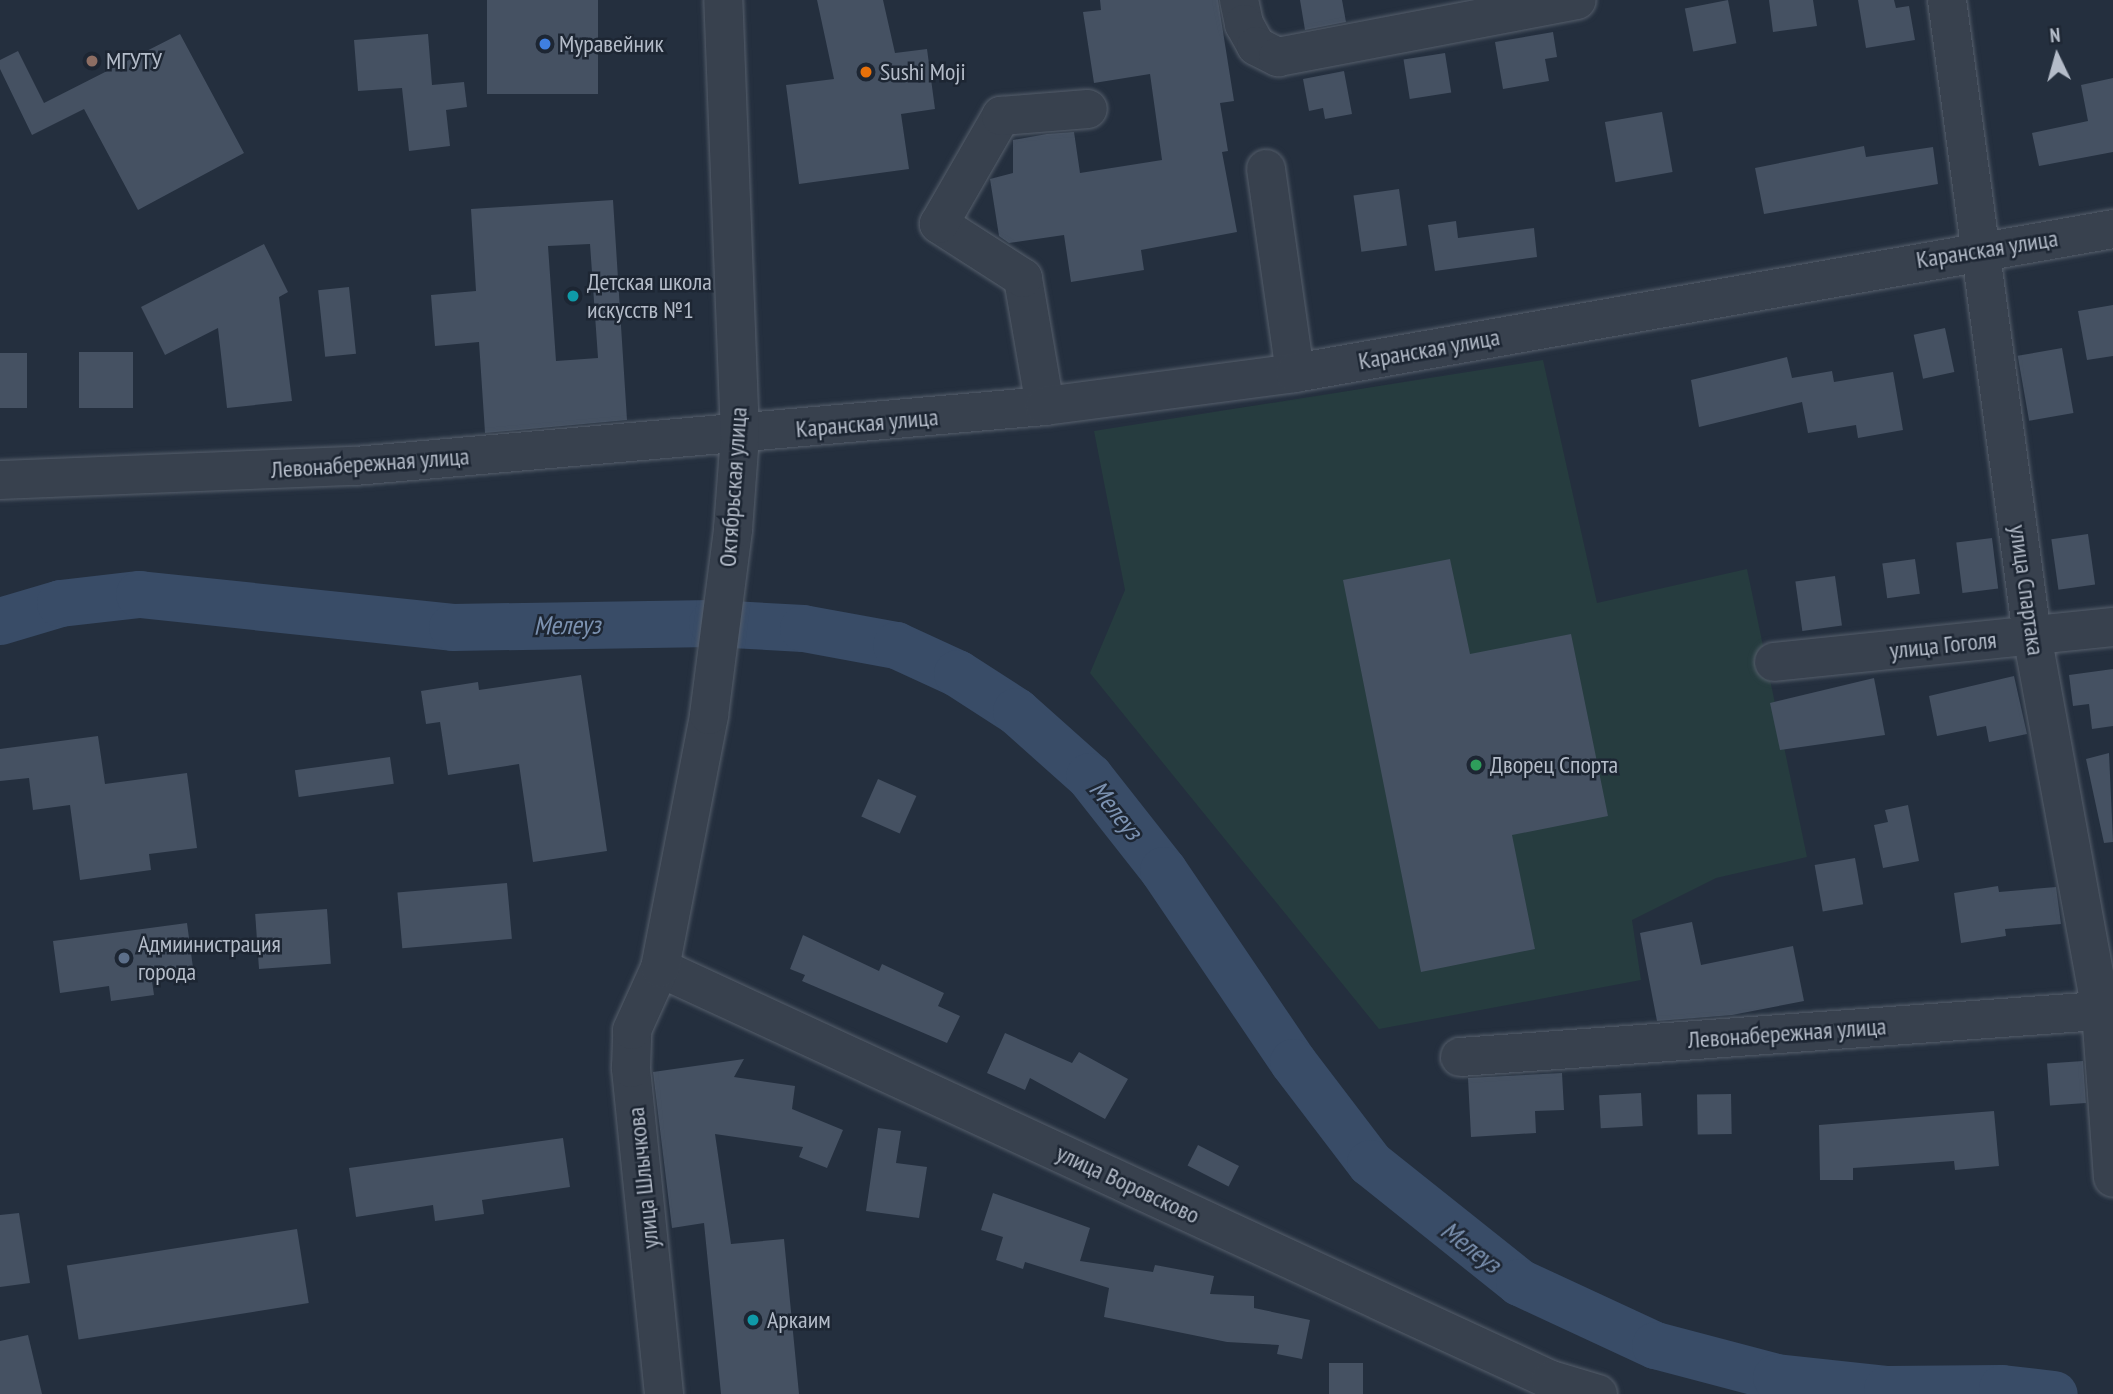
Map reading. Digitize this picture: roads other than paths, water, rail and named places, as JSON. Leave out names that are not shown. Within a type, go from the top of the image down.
[{"type":"street","name":"Октябрьская улица","points":[[660,968],[709,715],[733,529],[740,435],[723,0]]},
{"type":"street","points":[[1239,0],[1244,24],[1256,46],[1278,57],[1577,0]]},
{"type":"street","name":"улица Спартака","points":[[1947,0],[2032,635],[2107,1011],[2113,1178]]},
{"type":"street","points":[[1045,406],[1023,278],[939,223],[1001,116],[1088,108]]},
{"type":"street","points":[[1266,170],[1295,373]]},
{"type":"street","name":"Каранская улица","points":[[740,435],[1045,406],[1295,373],[1982,249],[2113,229]]},
{"type":"street","name":"Левонабережная улица","points":[[0,480],[355,466],[740,435]]},
{"type":"street","name":"улица Гоголя","points":[[1774,662],[2113,626]]},
{"type":"street","name":"улица Шлычкова","points":[[660,968],[632,1030],[631,1068],[664,1394]]},
{"type":"street","name":"улица Воровсково","points":[[660,968],[1551,1380],[1598,1394]]},
{"type":"street","name":"Левонабережная улица","points":[[1460,1057],[2107,1011]]},
{"type":"waterway","name":"Мелеуз","points":[[0,621],[60,603],[139,594],[452,627],[712,623],[803,628],[896,645],[957,673],[1016,711],[1089,776],[1163,870],[1293,1062],[1370,1163],[1519,1282],[1655,1345],[1776,1377],[1887,1389],[2002,1388],[2054,1394]]},
{"type":"place","name":"Муравейник","points":[[545,44]]},
{"type":"place","name":"МГУТУ","points":[[92,61]]},
{"type":"place","name":"Sushi Moji","points":[[866,72]]},
{"type":"place","name":"Детская школа искусств №1","points":[[573,296]]},
{"type":"place","name":"Дворец Спорта","points":[[1476,765]]},
{"type":"place","name":"Адмиинистрация города","points":[[124,958]]},
{"type":"place","name":"Аркаим","points":[[753,1320]]}]
